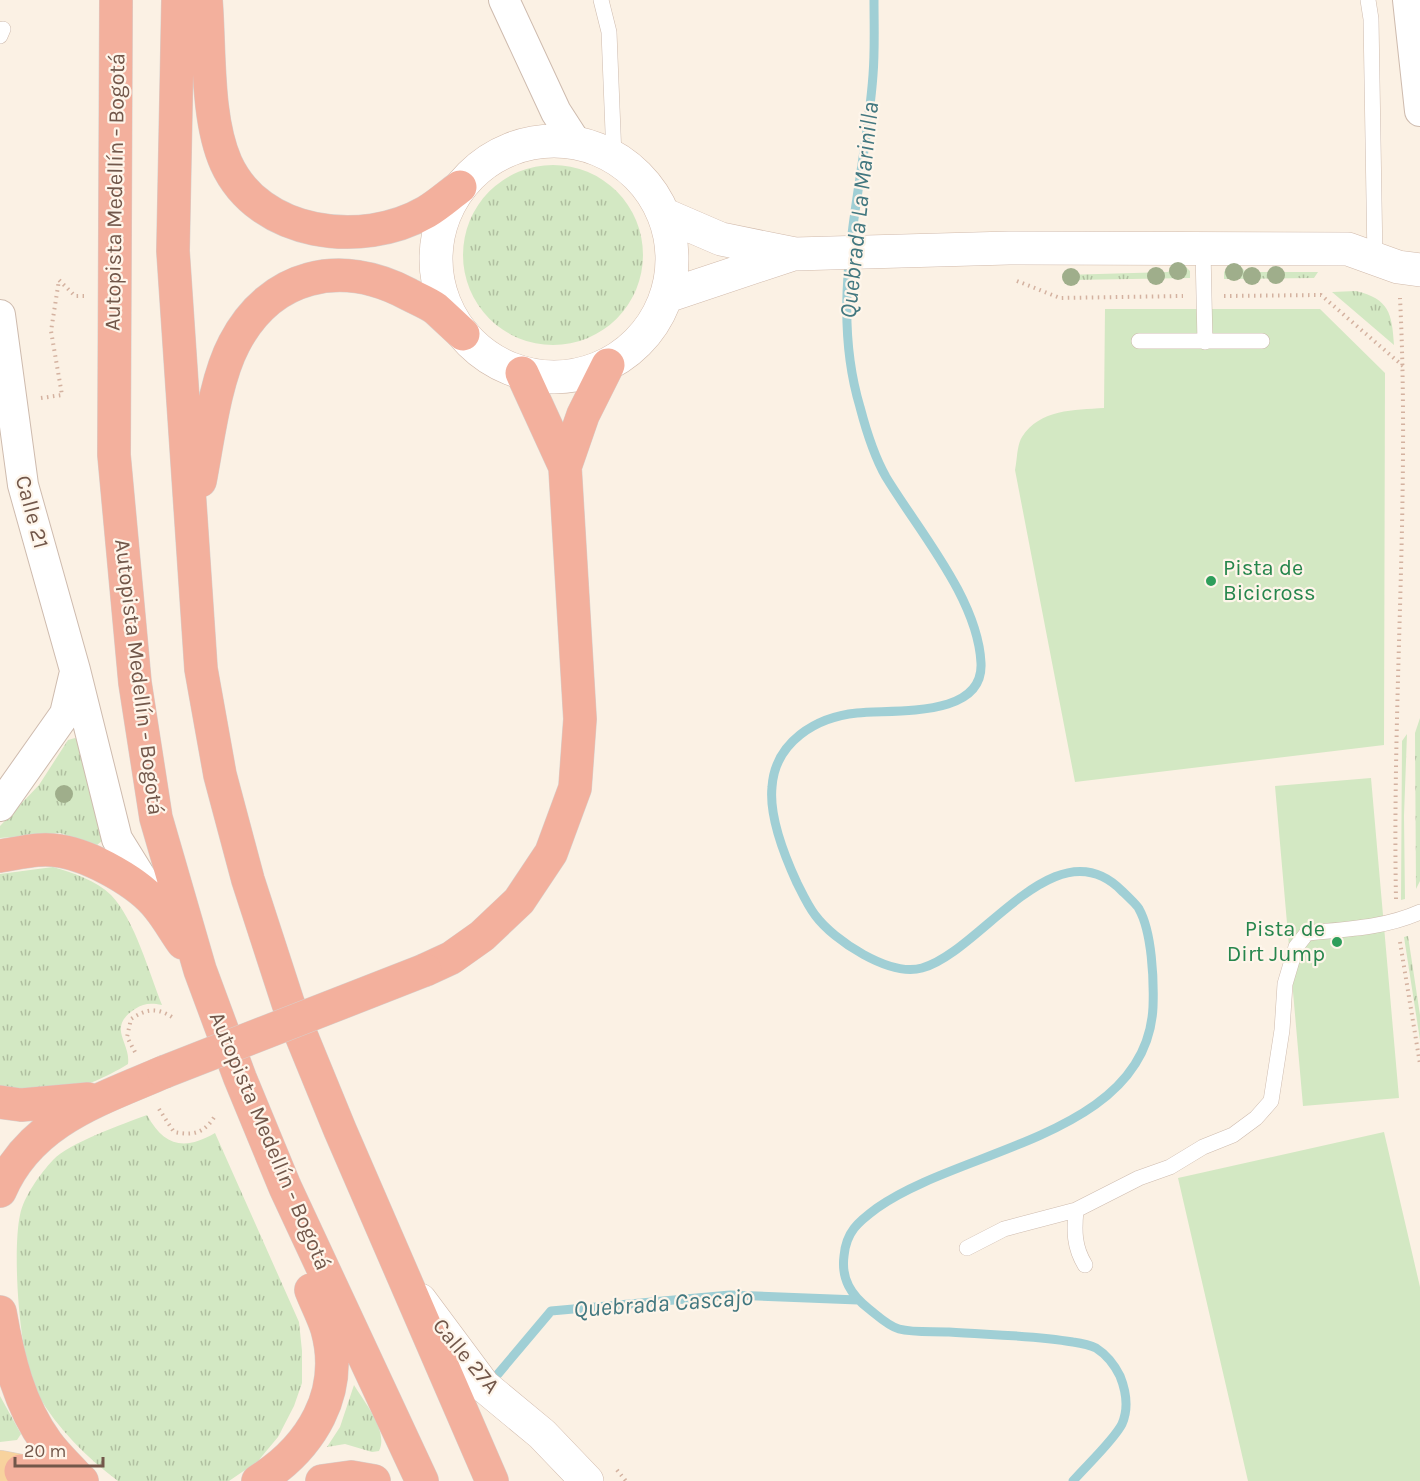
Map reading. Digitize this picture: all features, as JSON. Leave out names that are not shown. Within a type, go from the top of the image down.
[{"type":"highway","name":"Autopista Medellín - Bogotá","points":[[116,0],[114,455],[135,683],[156,818],[200,970],[240,1078],[285,1187],[422,1481]]},
{"type":"highway","points":[[178,0],[173,251],[201,669],[220,775],[248,880],[288,1003],[402,1276],[492,1481]]},
{"type":"highway","points":[[206,0],[218,138],[226,164],[241,189],[262,206],[285,220],[312,229],[356,232],[399,222],[426,212],[460,187]]},
{"type":"highway","points":[[191,518],[227,361],[245,325],[276,296],[292,285],[333,274],[352,274],[377,280],[435,308],[463,334]]},
{"type":"highway","points":[[565,467],[583,415],[608,365]]},
{"type":"highway","points":[[0,1191],[9,1169],[36,1137],[66,1118],[111,1095],[451,958],[482,936],[519,901],[552,853],[574,788],[580,718],[565,467],[522,373]]},
{"type":"highway","points":[[0,856],[36,850],[70,854],[114,873],[158,906],[200,970]]},
{"type":"highway","points":[[0,1102],[21,1106],[63,1103],[111,1095]]},
{"type":"highway","points":[[258,1481],[303,1444],[324,1410],[332,1374],[327,1330],[296,1254],[285,1187]]},
{"type":"highway","points":[[0,1312],[7,1351],[22,1398],[47,1443],[49,1477]]},
{"type":"highway","points":[[322,1481],[351,1477],[374,1481]]},
{"type":"main road","points":[[543,141],[576,143],[614,157],[643,182],[663,214],[670,241],[672,268],[667,296],[653,324],[633,347],[608,365],[580,375],[551,378],[522,373],[489,358],[463,334],[444,304],[436,274],[436,243],[444,213],[460,187],[483,164],[512,148],[543,141]]},
{"type":"main road","points":[[663,214],[721,240],[810,253],[965,249],[1348,249],[1398,266]]},
{"type":"main road","points":[[667,296],[810,253]]},
{"type":"main road","name":"Calle 27A","points":[[402,1276],[484,1386],[542,1434],[587,1481]]},
{"type":"street","points":[[504,0],[556,111],[576,143]]},
{"type":"street","points":[[1408,0],[1420,111]]},
{"type":"street","name":"Calle 21","points":[[0,315],[12,478],[75,670],[117,838],[158,906]]},
{"type":"street","points":[[0,806],[65,714],[75,670]]},
{"type":"lane","points":[[601,0],[609,32],[614,157]]},
{"type":"lane","points":[[1368,0],[1398,266]]},
{"type":"lane","points":[[1203,250],[1205,342]]},
{"type":"lane","points":[[1139,341],[1262,341]]},
{"type":"lane","points":[[967,1248],[1004,1229],[1076,1210],[1139,1178],[1170,1167],[1203,1147],[1233,1136],[1256,1118],[1271,1101],[1282,1030],[1285,984],[1296,947],[1307,933],[1362,928],[1396,921],[1420,912]]},
{"type":"lane","points":[[1076,1210],[1074,1229],[1077,1251],[1085,1265]]},
{"type":"path","points":[[1398,266],[1403,366],[1399,695],[1394,816],[1396,921],[1420,1064]]},
{"type":"path","points":[[37,398],[62,395],[51,331],[59,280],[75,296],[90,297]]},
{"type":"path","points":[[172,1017],[157,1010],[148,1010],[131,1019],[127,1028],[128,1037],[153,1078],[166,1124],[174,1132],[193,1135],[202,1131],[215,1116]]},
{"type":"green space","points":[[553,165],[587,172],[603,180],[616,192],[628,205],[636,221],[643,255],[636,289],[628,305],[616,318],[603,330],[587,338],[553,345],[519,338],[503,330],[490,318],[478,305],[470,289],[463,255],[470,221],[478,205],[490,192],[503,180],[519,172]]},
{"type":"green space","points":[[1184,265],[1190,271],[1190,278],[1072,280],[1064,275],[1168,272],[1174,266]]},
{"type":"green space","points":[[1229,266],[1240,266],[1246,272],[1318,272],[1314,278],[1224,279],[1224,272]]},
{"type":"green space","points":[[1356,291],[1376,298],[1387,309],[1392,324],[1394,345],[1332,292]]},
{"type":"green space","name":"Pista de Bicicross","points":[[1105,309],[1320,309],[1385,373],[1384,745],[1075,782],[1015,470],[1020,440],[1038,421],[1058,413],[1104,408]]},
{"type":"green space","points":[[1420,718],[1420,881],[1416,889],[1415,733]]},
{"type":"green space","points":[[1407,734],[1404,816],[1405,899],[1401,900],[1402,741]]},
{"type":"green space","points":[[75,738],[79,741],[103,840],[97,845],[60,833],[0,838],[0,826],[39,785],[68,740]]},
{"type":"green space","name":"Pista de Dirt Jump","points":[[1371,778],[1399,1098],[1303,1106],[1275,786]]},
{"type":"green space","points":[[53,867],[98,885],[120,906],[141,947],[162,1005],[145,1005],[126,1016],[121,1029],[128,1064],[111,1074],[62,1091],[39,1092],[0,1088],[0,874]]},
{"type":"green space","points":[[1408,936],[1420,1015],[1420,1040],[1404,937]]},
{"type":"green space","points":[[147,1115],[160,1133],[176,1142],[194,1142],[215,1133],[299,1322],[302,1383],[294,1406],[278,1437],[258,1461],[229,1481],[118,1481],[84,1452],[54,1419],[38,1395],[26,1358],[17,1280],[18,1232],[25,1200],[53,1160],[71,1147],[97,1134]]},
{"type":"green space","points":[[1384,1132],[1420,1287],[1420,1481],[1248,1481],[1178,1178]]},
{"type":"green space","points":[[354,1385],[378,1426],[381,1435],[379,1451],[372,1452],[345,1444],[327,1447],[340,1427]]},
{"type":"green space","points":[[0,1396],[21,1434],[17,1440],[0,1442]]},
{"type":"waterway","name":"Quebrada La Marinilla","points":[[874,0],[873,75],[851,241],[848,283],[847,324],[851,366],[862,416],[878,460],[886,477],[958,590],[977,639],[981,663],[978,681],[968,694],[953,702],[934,708],[842,715],[813,726],[800,735],[789,745],[775,771],[772,787],[773,811],[788,861],[815,915],[835,936],[849,946],[864,955],[894,967],[922,968],[945,957],[1019,898],[1045,881],[1071,872],[1097,874],[1122,891],[1138,907],[1147,930],[1151,956],[1153,1007],[1143,1050],[1119,1084],[1085,1111],[1044,1133],[913,1187],[877,1208],[864,1218],[850,1234],[843,1264],[852,1292],[869,1309],[895,1328],[911,1331],[1058,1340],[1091,1346],[1104,1354],[1116,1368],[1122,1382],[1126,1400],[1124,1418],[1113,1438],[1073,1481]]},
{"type":"waterway","name":"Quebrada Cascajo","points":[[498,1374],[551,1311],[730,1295],[858,1300]]},
{"type":"place","name":"Pista de Bicicross","points":[[1211,581]]},
{"type":"place","name":"Pista de Dirt Jump","points":[[1337,942]]}]
